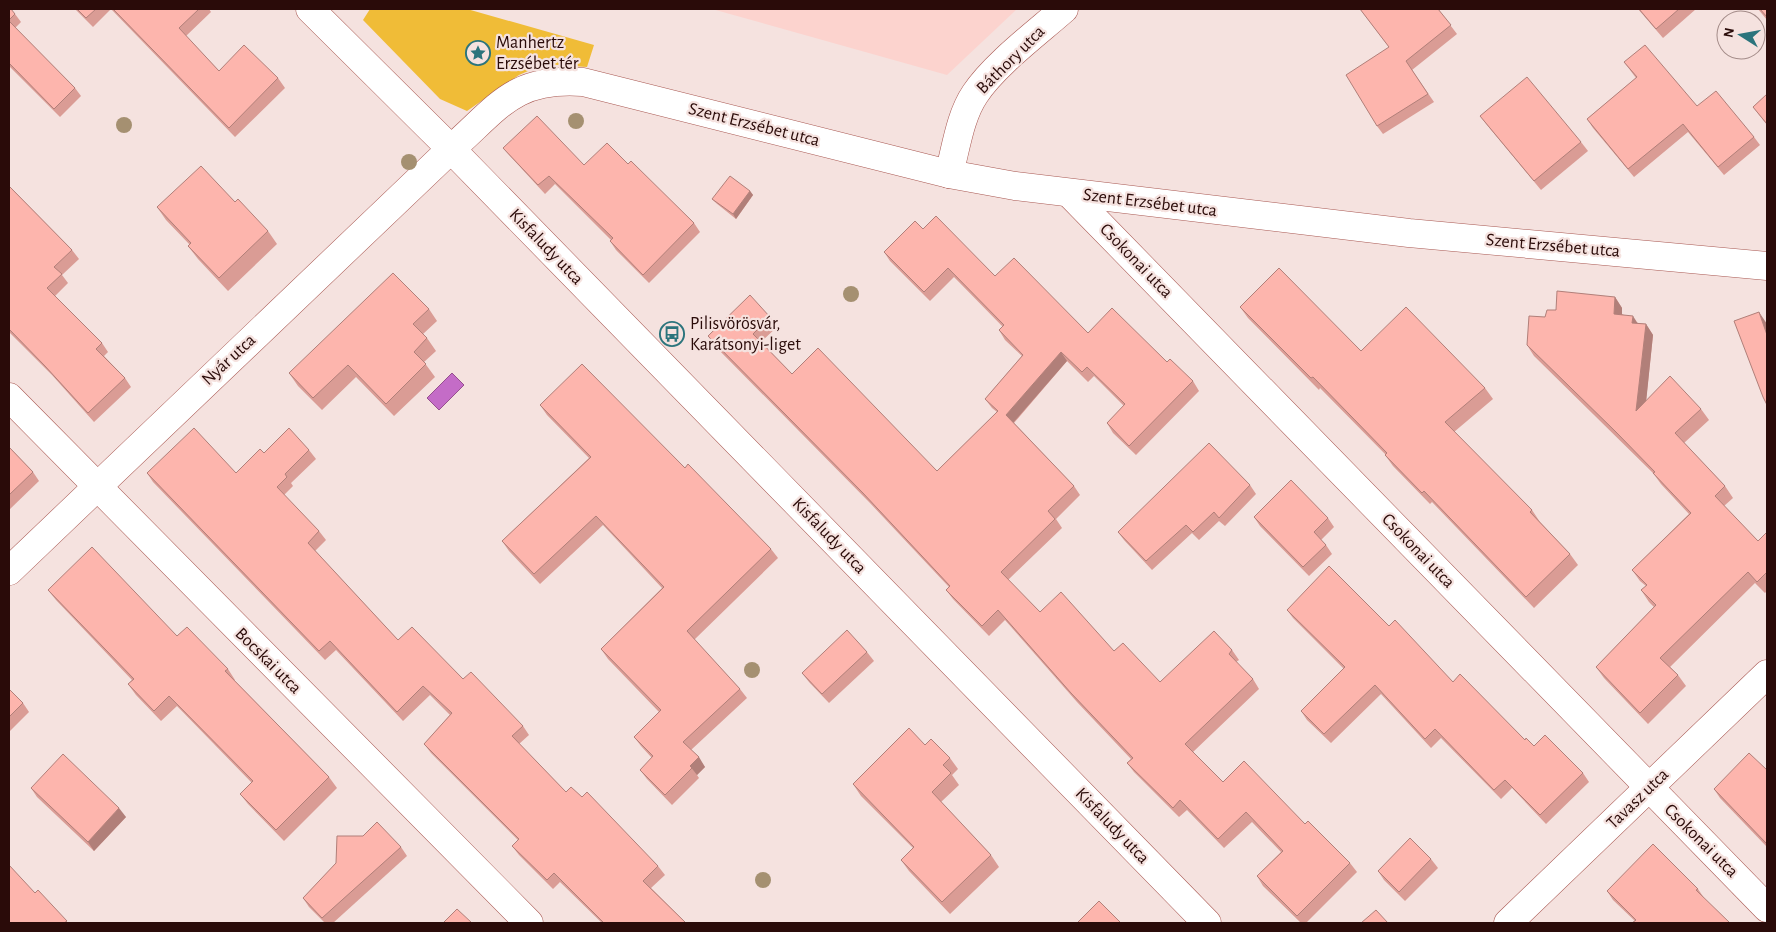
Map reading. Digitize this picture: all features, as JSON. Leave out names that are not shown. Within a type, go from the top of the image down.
[{"type":"street","points":[[310,9],[451,149]]},
{"type":"street","name":"Báthory utca","points":[[949,174],[964,120],[975,94],[1004,62],[1064,9]]},
{"type":"street","name":"Szent Erzsébet utca","points":[[451,149],[509,96],[527,87],[544,82],[583,82],[949,174],[1070,194],[1409,233],[1767,266]]},
{"type":"street","name":"Nyár utca","points":[[9,571],[451,149]]},
{"type":"street","name":"Kisfaludy utca","points":[[451,149],[1207,923]]},
{"type":"street","name":"Csokonai utca","points":[[1070,194],[1767,908]]},
{"type":"street","name":"Bocskai utca","points":[[9,397],[95,487],[529,923]]},
{"type":"street","name":"Tavasz utca","points":[[1508,923],[1767,674]]},
{"type":"shaded area","points":[[370,9],[467,9],[594,45],[587,67],[544,64],[519,75],[467,111],[440,99],[363,20]]},
{"type":"shaded area","points":[[712,9],[1017,9],[947,75]]},
{"type":"shaded area","points":[[452,373],[464,385],[439,410],[427,398]]},
{"type":"building","points":[[9,9],[15,14],[9,20]]},
{"type":"building","points":[[77,9],[96,9],[86,18]]},
{"type":"building","points":[[113,9],[199,9],[179,28],[219,71],[244,45],[278,78],[229,128]]},
{"type":"building","points":[[1360,9],[1438,9],[1451,25],[1406,61],[1428,94],[1377,126],[1346,75],[1389,47]]},
{"type":"building","points":[[1639,9],[1679,9],[1656,29]]},
{"type":"building","points":[[9,21],[75,88],[54,109],[9,63]]},
{"type":"building","points":[[1645,45],[1697,106],[1716,91],[1754,137],[1718,167],[1683,124],[1628,169],[1587,119],[1637,77],[1624,62]]},
{"type":"building","points":[[1527,77],[1581,142],[1534,181],[1480,116]]},
{"type":"building","points":[[1767,94],[1767,124],[1753,107]]},
{"type":"building","points":[[537,116],[584,165],[607,143],[628,164],[631,161],[694,223],[643,275],[610,241],[613,238],[549,176],[538,185],[503,148]]},
{"type":"building","points":[[201,166],[235,202],[238,199],[268,231],[219,278],[188,246],[191,243],[157,207]]},
{"type":"building","points":[[730,176],[750,191],[733,214],[712,199]]},
{"type":"building","points":[[9,186],[72,250],[54,267],[62,274],[47,288],[102,343],[96,349],[125,378],[88,413],[9,329]]},
{"type":"building","points":[[936,216],[995,276],[1014,258],[1088,333],[1112,308],[1167,362],[1170,359],[1193,381],[1129,446],[1107,423],[1125,404],[1087,367],[1082,372],[1061,352],[1006,415],[1074,486],[1048,511],[1055,519],[1001,572],[1040,612],[1061,592],[1114,651],[1123,643],[1160,682],[1214,631],[1232,650],[1229,654],[1253,679],[1185,744],[1223,782],[1244,761],[1305,824],[1308,821],[1350,863],[1297,916],[1257,876],[1283,851],[1246,812],[1218,839],[1180,800],[1173,808],[1127,763],[1133,758],[1071,693],[998,610],[982,626],[946,590],[950,586],[863,493],[708,336],[750,295],[770,317],[753,334],[792,374],[818,348],[937,471],[998,411],[985,399],[1023,355],[999,330],[1004,325],[948,268],[924,292],[884,252],[915,221],[923,229]]},
{"type":"building","points":[[1279,268],[1361,351],[1406,307],[1485,388],[1445,422],[1532,510],[1530,512],[1570,554],[1526,597],[1424,491],[1422,493],[1385,455],[1387,453],[1313,377],[1311,378],[1240,307]]},
{"type":"building","points":[[393,273],[429,309],[413,324],[427,338],[414,352],[426,364],[386,404],[348,365],[313,398],[289,373]]},
{"type":"building","points":[[1557,291],[1615,297],[1614,314],[1633,316],[1632,323],[1646,324],[1636,411],[1670,376],[1701,409],[1675,433],[1725,486],[1715,496],[1758,541],[1767,532],[1767,572],[1757,582],[1748,572],[1660,658],[1678,675],[1640,713],[1596,667],[1656,605],[1641,590],[1647,585],[1632,570],[1691,513],[1616,432],[1527,345],[1529,316],[1545,317],[1547,310],[1556,310]]},
{"type":"building","points":[[1759,312],[1767,335],[1767,405],[1734,321]]},
{"type":"building","points":[[582,364],[685,468],[688,464],[771,549],[687,631],[740,689],[683,742],[699,757],[690,766],[692,768],[665,795],[640,770],[653,756],[634,737],[661,710],[601,649],[664,587],[596,516],[534,574],[502,541],[591,457],[540,405]]},
{"type":"building","points":[[194,428],[236,473],[260,449],[264,453],[289,428],[309,450],[285,474],[287,477],[277,487],[319,531],[308,543],[398,640],[412,627],[463,679],[471,672],[523,726],[512,736],[566,792],[571,787],[582,797],[587,792],[658,866],[643,881],[686,923],[604,923],[554,873],[547,880],[512,846],[519,839],[424,744],[452,713],[423,686],[397,712],[330,641],[319,651],[147,473]]},
{"type":"building","points":[[1209,443],[1250,485],[1219,518],[1214,512],[1193,532],[1186,525],[1146,561],[1118,532]]},
{"type":"building","points":[[9,447],[33,472],[9,495]]},
{"type":"building","points":[[1291,480],[1328,518],[1314,532],[1326,545],[1303,567],[1254,517]]},
{"type":"building","points":[[92,547],[177,636],[187,627],[228,669],[225,671],[329,777],[276,830],[240,794],[253,781],[169,696],[154,711],[128,684],[134,679],[48,590]]},
{"type":"building","points":[[1329,566],[1389,626],[1395,620],[1453,682],[1460,674],[1525,740],[1526,738],[1534,746],[1545,735],[1583,773],[1540,815],[1505,780],[1494,790],[1435,729],[1425,739],[1375,685],[1324,734],[1301,711],[1345,667],[1287,610]]},
{"type":"building","points":[[847,630],[867,652],[822,694],[802,673]]},
{"type":"building","points":[[9,689],[23,703],[9,717]]},
{"type":"building","points":[[909,728],[925,745],[931,739],[950,758],[943,765],[951,773],[932,792],[991,855],[942,902],[901,860],[914,847],[853,784]]},
{"type":"building","points":[[1749,753],[1767,770],[1767,844],[1714,789]]},
{"type":"building","points":[[63,754],[119,808],[88,842],[31,788]]},
{"type":"building","points":[[377,822],[401,847],[322,918],[303,898],[336,863],[337,836],[363,836]]},
{"type":"building","points":[[1410,838],[1431,859],[1399,892],[1378,871]]},
{"type":"building","points":[[1653,844],[1730,923],[1632,923],[1636,920],[1607,891]]},
{"type":"building","points":[[9,865],[35,893],[38,890],[67,921],[64,923],[9,923]]},
{"type":"building","points":[[1099,901],[1121,923],[1077,923]]},
{"type":"building","points":[[457,909],[472,923],[443,923]]},
{"type":"building","points":[[1376,910],[1388,923],[1361,923]]},
{"type":"place","name":"Manhertz Erzsébet tér","points":[[478,53]]},
{"type":"place","name":"Pilisvörösvár, Karátsonyi-liget","points":[[672,334]]}]
